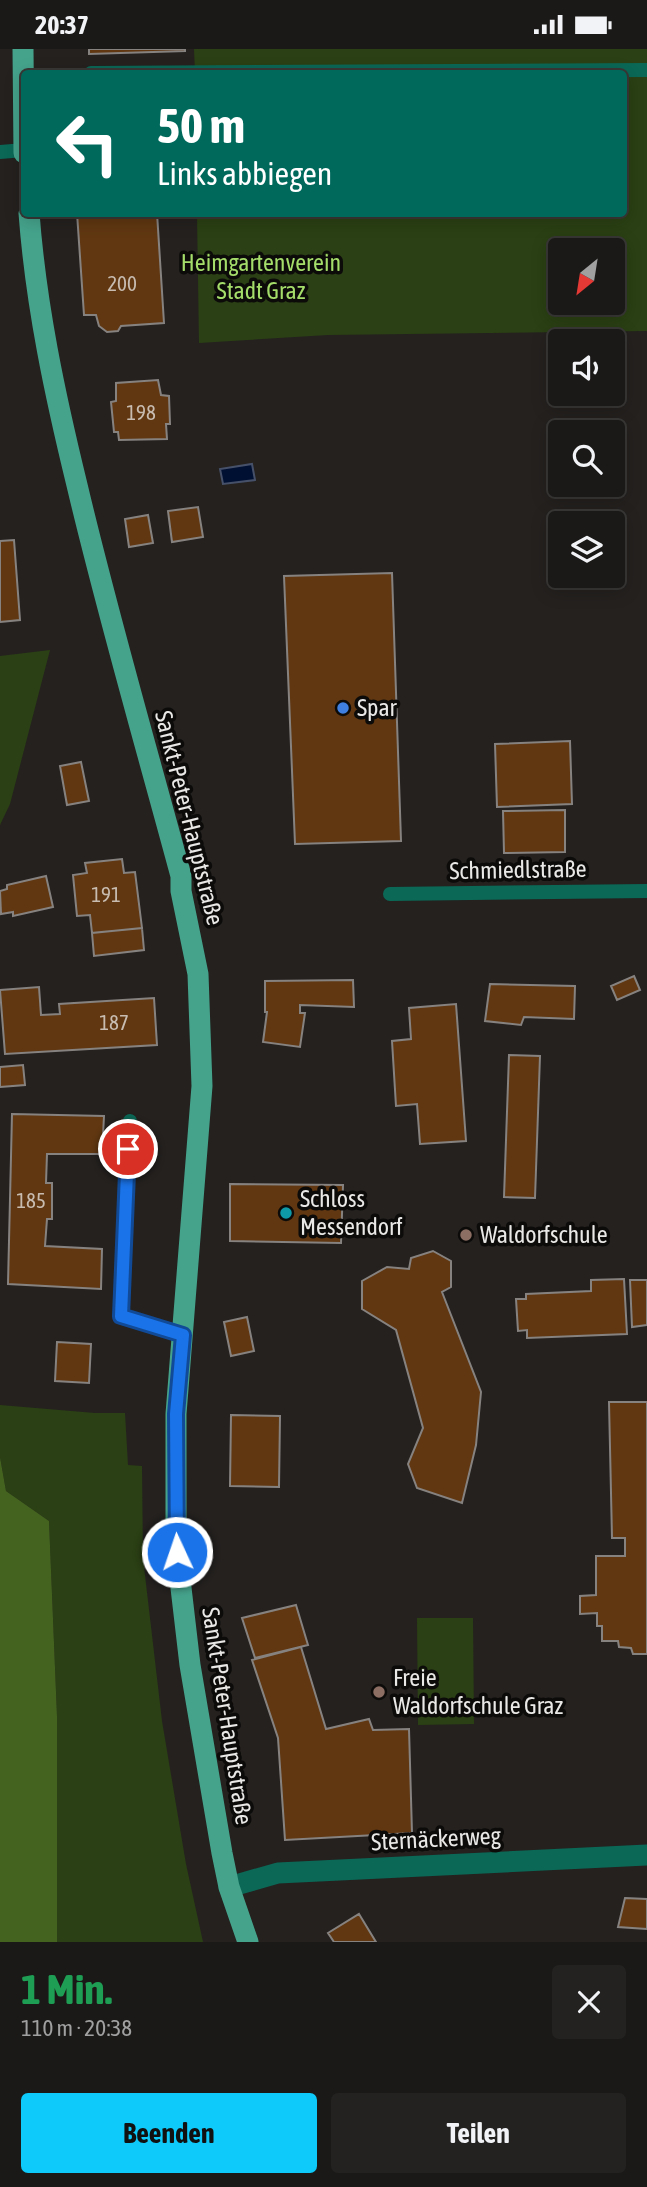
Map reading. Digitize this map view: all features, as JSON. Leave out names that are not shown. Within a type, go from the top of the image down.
[{"type":"main road","points":[[23,49],[24,70]]},
{"type":"main road","name":"Sankt-Peter-Hauptstraße","points":[[29,217],[38,296],[54,388],[100,583],[181,876],[181,891],[198,974],[202,1086],[176,1414],[176,1545],[190,1665],[229,1887],[248,1942]]},
{"type":"street","name":"Sternäckerweg","points":[[229,1887],[278,1873],[647,1855]]},
{"type":"lane","points":[[627,70],[647,70]]},
{"type":"lane","points":[[0,152],[21,151]]},
{"type":"lane","name":"Schmiedlstraße","points":[[390,894],[647,891]]},
{"type":"lane","points":[[130,1121],[121,1316],[183,1335]]},
{"type":"green space","name":"Heimgartenverein Stadt Graz","points":[[194,49],[647,49],[647,331],[548,329],[548,332],[328,335],[199,343],[197,217],[627,217],[627,70],[195,70]]},
{"type":"green space","points":[[50,650],[10,804],[0,825],[0,656]]},
{"type":"green space","points":[[0,1405],[125,1413],[128,1465],[142,1466],[143,1558],[162,1721],[186,1864],[203,1942],[57,1942],[57,1716],[49,1521],[6,1491],[0,1457]]},
{"type":"green space","points":[[0,1457],[6,1491],[49,1521],[57,1716],[57,1942],[0,1942]]},
{"type":"green space","points":[[417,1618],[473,1618],[474,1724],[418,1725]]},
{"type":"water","points":[[252,464],[255,480],[223,484],[220,469]]},
{"type":"building","points":[[89,49],[185,49],[185,51],[89,54]]},
{"type":"building","points":[[77,217],[157,217],[164,323],[121,326],[118,331],[107,332],[99,326],[96,315],[84,315]]},
{"type":"building","points":[[158,380],[161,395],[169,396],[170,424],[166,424],[167,439],[119,440],[118,432],[114,432],[111,402],[116,401],[116,383]]},
{"type":"building","points":[[198,507],[203,537],[172,542],[168,511]]},
{"type":"building","points":[[148,515],[153,543],[129,547],[125,519]]},
{"type":"building","points":[[14,540],[20,620],[0,622],[0,541]]},
{"type":"building","name":"Spar","points":[[392,573],[401,841],[295,844],[284,576]]},
{"type":"building","points":[[570,741],[572,804],[497,807],[495,744]]},
{"type":"building","points":[[81,762],[89,801],[67,805],[60,766]]},
{"type":"building","points":[[565,810],[565,852],[504,853],[503,811]]},
{"type":"building","points":[[122,859],[124,873],[135,872],[142,928],[92,933],[90,915],[77,916],[73,875],[87,873],[85,863]]},
{"type":"building","points":[[46,876],[53,907],[13,916],[13,912],[1,914],[0,891],[7,889],[7,885]]},
{"type":"building","points":[[142,928],[144,950],[94,956],[92,933]]},
{"type":"building","points":[[634,976],[640,990],[617,1000],[611,986]]},
{"type":"building","points":[[353,980],[354,1007],[300,1005],[300,1013],[305,1013],[300,1047],[263,1042],[267,1012],[265,981]]},
{"type":"building","points":[[490,984],[575,986],[574,1019],[524,1017],[521,1025],[485,1021]]},
{"type":"building","points":[[39,987],[41,1015],[60,1014],[59,1004],[154,998],[157,1045],[5,1054],[0,990]]},
{"type":"building","points":[[456,1004],[466,1141],[420,1144],[417,1104],[396,1106],[392,1041],[411,1039],[409,1008]]},
{"type":"building","points":[[509,1055],[540,1056],[535,1198],[504,1197]]},
{"type":"building","points":[[23,1065],[25,1085],[0,1087],[0,1067]]},
{"type":"building","points":[[12,1114],[104,1116],[102,1154],[47,1154],[46,1183],[52,1183],[52,1219],[47,1219],[45,1246],[102,1249],[101,1289],[8,1284]]},
{"type":"building","name":"Schloss Messendorf","points":[[230,1184],[343,1185],[341,1243],[230,1241]]},
{"type":"building","points":[[433,1251],[451,1261],[451,1287],[442,1292],[481,1392],[476,1445],[462,1503],[417,1488],[408,1464],[423,1428],[396,1330],[362,1309],[362,1281],[387,1267],[409,1269],[411,1258]]},
{"type":"building","points":[[624,1279],[627,1334],[527,1338],[527,1330],[518,1331],[516,1299],[526,1299],[526,1294],[591,1291],[591,1280]]},
{"type":"building","points":[[630,1280],[647,1280],[647,1325],[632,1327]]},
{"type":"building","points":[[247,1317],[254,1351],[231,1356],[224,1322]]},
{"type":"building","points":[[57,1342],[91,1344],[89,1383],[55,1381]]},
{"type":"building","points":[[609,1402],[647,1402],[647,1654],[633,1654],[631,1648],[619,1647],[618,1641],[602,1641],[602,1626],[597,1626],[597,1613],[580,1614],[580,1596],[596,1595],[596,1556],[625,1556],[625,1538],[612,1538]]},
{"type":"building","points":[[231,1415],[280,1416],[279,1487],[230,1486]]},
{"type":"building","points":[[296,1605],[308,1645],[255,1658],[242,1618]]},
{"type":"building","points":[[301,1647],[326,1729],[369,1719],[373,1730],[409,1729],[412,1833],[285,1840],[278,1738],[252,1660]]},
{"type":"building","points":[[625,1898],[647,1899],[647,1929],[618,1927]]},
{"type":"building","points":[[359,1914],[376,1942],[334,1942],[328,1933]]},
{"type":"place","name":"Spar","points":[[343,708]]},
{"type":"place","name":"Schloss Messendorf","points":[[286,1213]]},
{"type":"place","name":"Waldorfschule","points":[[466,1235]]},
{"type":"place","name":"Freie Waldorfschule Graz","points":[[379,1692]]},
{"type":"route","points":[[128,1149],[121,1316],[183,1335],[176,1414],[177,1552]]}]
